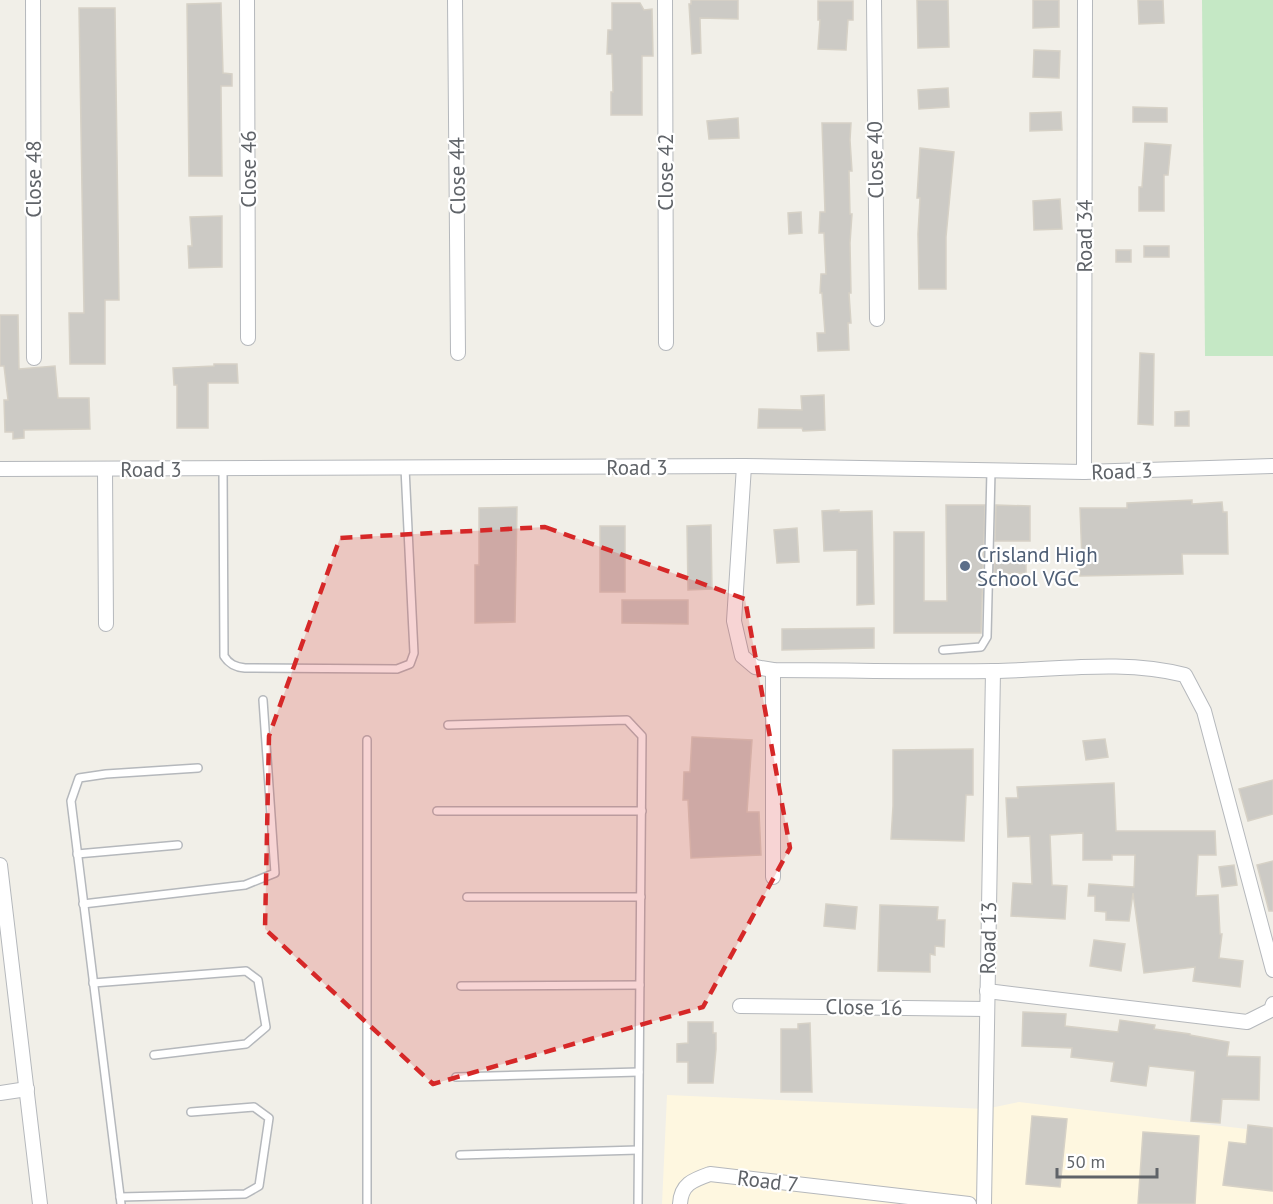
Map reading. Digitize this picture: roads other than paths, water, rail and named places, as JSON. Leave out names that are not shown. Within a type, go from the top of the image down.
[{"type":"street","name":"Close 48","points":[[33,0],[34,358]]},
{"type":"street","name":"Close 46","points":[[247,0],[248,338]]},
{"type":"street","name":"Close 44","points":[[455,0],[458,353]]},
{"type":"street","name":"Close 42","points":[[665,0],[666,343]]},
{"type":"street","name":"Close 40","points":[[874,0],[877,319]]},
{"type":"street","name":"Road 34","points":[[1084,472],[1085,0]]},
{"type":"street","name":"Road 3","points":[[0,470],[744,466],[1084,472],[1273,466]]},
{"type":"street","points":[[744,466],[734,621],[742,656],[755,667],[773,670],[993,671],[1128,666],[1164,669],[1185,675],[1204,711],[1273,970]]},
{"type":"street","points":[[105,469],[106,624]]},
{"type":"street","points":[[773,670],[773,877]]},
{"type":"street","name":"Road 13","points":[[984,1204],[993,671]]},
{"type":"street","points":[[0,865],[40,1204]]},
{"type":"street","points":[[987,991],[1247,1022],[1271,1010],[1273,1004]]},
{"type":"street","name":"Close 16","points":[[740,1006],[987,1009]]},
{"type":"street","points":[[0,1093],[27,1089]]},
{"type":"street","name":"Road 7","points":[[680,1204],[681,1194],[692,1181],[710,1174],[916,1202],[969,1204]]},
{"type":"lane","points":[[223,468],[224,656],[228,662],[236,667],[245,668],[397,669],[410,664],[414,653],[405,468]]},
{"type":"lane","points":[[943,651],[981,647],[986,642],[991,471]]},
{"type":"lane","points":[[83,904],[245,885],[275,873],[263,700]]},
{"type":"lane","points":[[448,725],[627,720],[642,736],[638,1204]]},
{"type":"lane","points":[[367,740],[367,1204]]},
{"type":"lane","points":[[191,1112],[254,1107],[269,1118],[259,1186],[245,1194],[121,1200],[71,801],[79,778],[198,768]]},
{"type":"lane","points":[[437,812],[642,811]]},
{"type":"lane","points":[[77,854],[178,845]]},
{"type":"lane","points":[[467,897],[641,897]]},
{"type":"lane","points":[[93,983],[246,971],[258,980],[266,1027],[246,1044],[154,1055]]},
{"type":"lane","points":[[461,986],[640,985]]},
{"type":"lane","points":[[456,1077],[639,1072]]},
{"type":"lane","points":[[460,1155],[638,1150]]},
{"type":"place","name":"Crisland High School VGC","points":[[965,566]]}]
